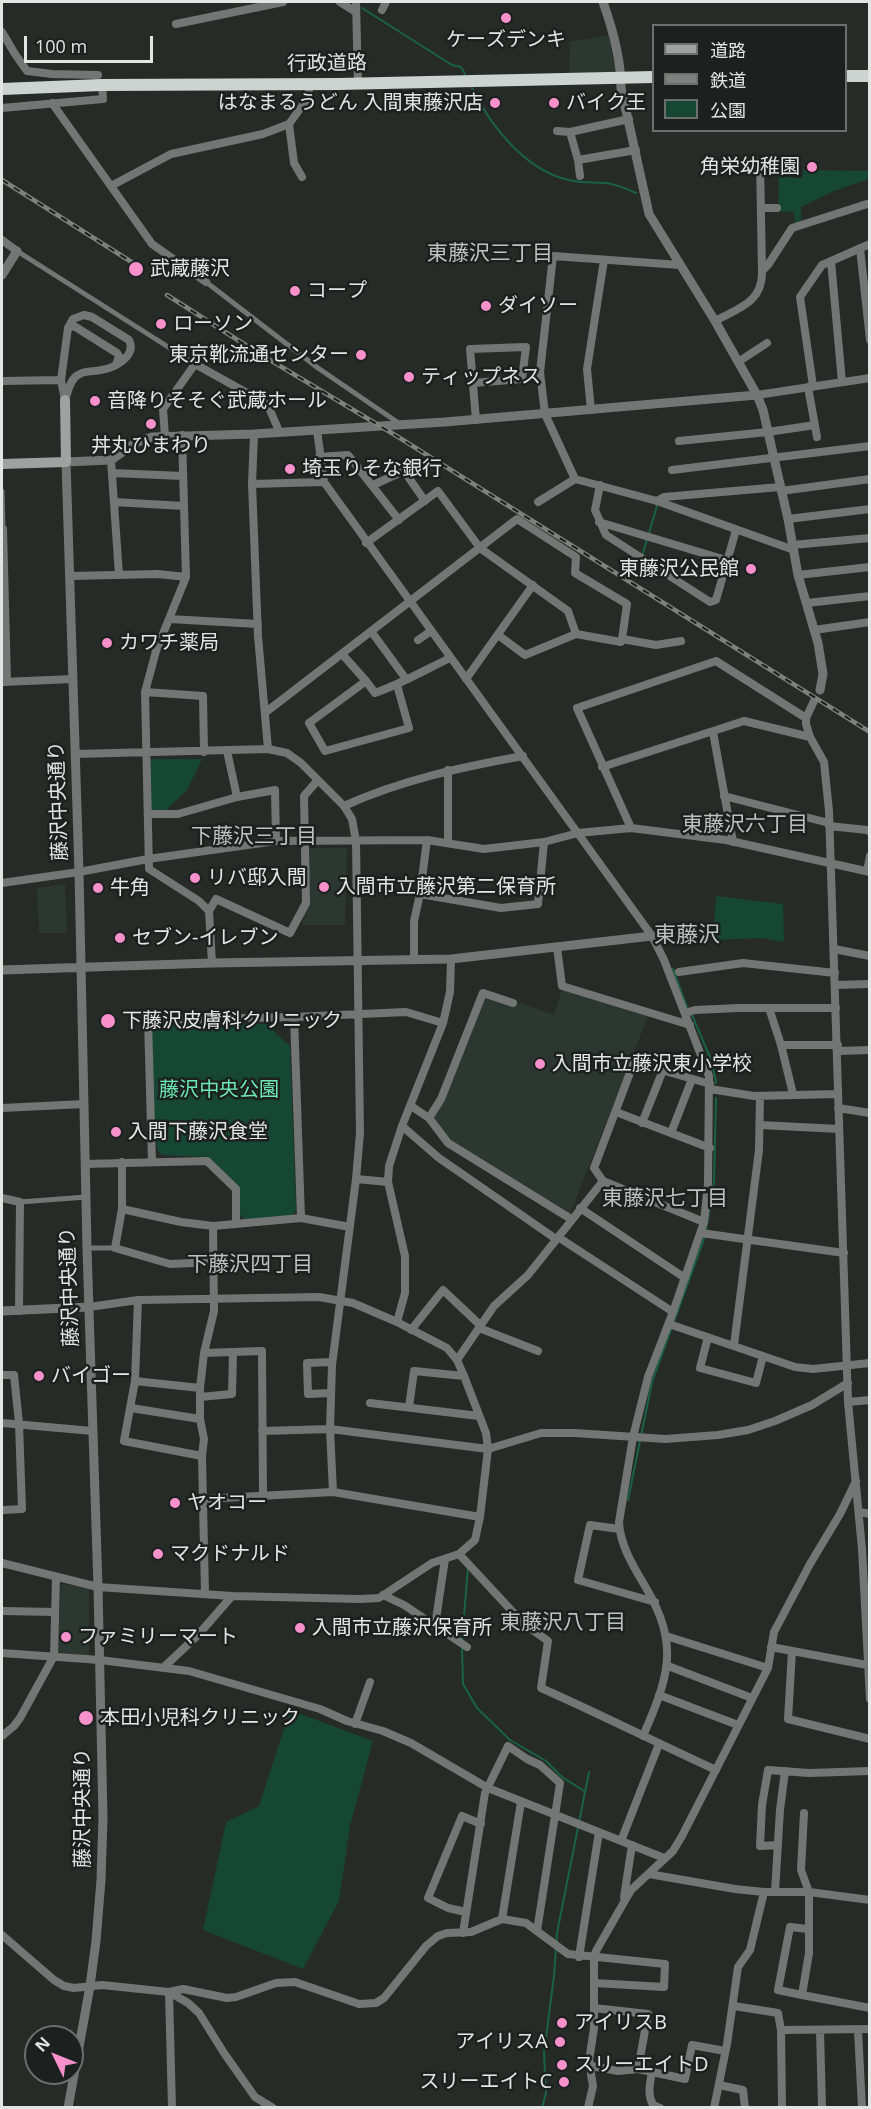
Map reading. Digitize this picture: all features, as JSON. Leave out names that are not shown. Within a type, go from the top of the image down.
[{"type":"highway","points":[[847,76],[870,76]]},
{"type":"highway","name":"行政道路","points":[[2,88],[100,80],[310,85],[652,77]]},
{"type":"main road","points":[[2,464],[66,462],[65,400]]},
{"type":"street","points":[[176,24],[283,2]]},
{"type":"street","points":[[340,2],[356,12]]},
{"type":"street","points":[[356,2],[358,84]]},
{"type":"street","points":[[382,10],[386,2]]},
{"type":"street","points":[[603,2],[613,27],[621,88],[649,214],[716,321],[757,395],[788,519],[798,575],[814,630],[823,674],[820,690]]},
{"type":"street","points":[[2,32],[27,71],[100,80],[103,99],[2,108]]},
{"type":"street","points":[[111,186],[171,154],[263,134],[289,124],[307,99],[310,85]]},
{"type":"street","points":[[52,103],[152,244],[206,282],[318,368],[402,425]]},
{"type":"street","points":[[557,131],[570,132],[629,119]]},
{"type":"street","points":[[289,124],[294,163],[302,177]]},
{"type":"street","points":[[570,132],[580,176]]},
{"type":"street","points":[[578,160],[636,150]]},
{"type":"street","points":[[716,321],[750,301],[762,285],[760,161]]},
{"type":"street","points":[[762,271],[792,228],[870,203]]},
{"type":"street","points":[[761,208],[777,208]]},
{"type":"street","points":[[2,240],[195,364],[264,403],[269,408],[279,431]]},
{"type":"street","points":[[817,437],[800,297],[822,265],[870,244]]},
{"type":"street","points":[[860,248],[870,340]]},
{"type":"street","points":[[2,275],[17,251]]},
{"type":"street","points":[[575,478],[545,414],[540,372],[553,256],[680,265]]},
{"type":"street","points":[[591,410],[587,369],[604,260]]},
{"type":"street","points":[[831,261],[842,382]]},
{"type":"street","points":[[92,317],[129,340],[132,345],[131,351],[116,365],[77,375],[73,379],[65,400],[61,380],[68,328],[73,319],[92,317]]},
{"type":"street","points":[[68,328],[74,326],[117,353],[119,356],[116,365]]},
{"type":"street","points":[[738,362],[767,343]]},
{"type":"street","points":[[473,383],[522,379],[526,347],[470,349],[476,420]]},
{"type":"street","points":[[165,436],[163,409],[195,364]]},
{"type":"street","points":[[66,462],[111,460],[143,439],[165,436],[254,434],[476,420],[757,395],[870,378]]},
{"type":"street","points":[[2,381],[61,380]]},
{"type":"street","points":[[679,441],[815,425]]},
{"type":"street","points":[[316,430],[324,482],[652,936],[664,960],[709,1076],[710,1148],[704,1222],[648,1377],[633,1437],[619,1521],[619,1529],[630,1561],[655,1602],[666,1636],[668,1666],[643,1736]]},
{"type":"street","points":[[254,434],[252,484],[258,624],[268,749]]},
{"type":"street","points":[[182,435],[186,577],[156,651],[145,692],[145,753],[149,814],[148,868],[198,901],[209,911]]},
{"type":"street","points":[[672,470],[870,446]]},
{"type":"street","points":[[320,457],[348,455],[399,520]]},
{"type":"street","points":[[111,460],[119,575]]},
{"type":"street","name":"藤沢中央通り","points":[[66,462],[79,872],[103,1818],[101,1880],[90,1986],[68,2108]]},
{"type":"street","points":[[373,485],[404,471],[425,501]]},
{"type":"street","points":[[112,473],[183,476]]},
{"type":"street","points":[[538,502],[575,478],[657,501],[793,548],[870,538]]},
{"type":"street","points":[[657,501],[664,497],[780,489],[870,479]]},
{"type":"street","points":[[252,484],[324,482]]},
{"type":"street","points":[[600,485],[595,510],[606,535],[710,602],[716,600],[736,530]]},
{"type":"street","points":[[2,491],[4,682],[73,679]]},
{"type":"street","points":[[366,543],[438,491],[480,548],[568,611],[576,634]]},
{"type":"street","points":[[114,502],[184,506]]},
{"type":"street","points":[[788,519],[870,509]]},
{"type":"street","points":[[266,712],[517,519],[576,557],[575,573],[627,604],[622,639]]},
{"type":"street","points":[[599,522],[726,560]]},
{"type":"street","points":[[798,575],[870,567]]},
{"type":"street","points":[[70,576],[158,574],[186,577]]},
{"type":"street","points":[[466,679],[533,585]]},
{"type":"street","points":[[807,603],[870,596]]},
{"type":"street","points":[[169,619],[258,624]]},
{"type":"street","points":[[814,630],[870,622]]},
{"type":"street","points":[[371,631],[406,679]]},
{"type":"street","points":[[418,640],[431,631]]},
{"type":"street","points":[[498,635],[525,655],[576,634],[656,645],[681,641]]},
{"type":"street","points":[[342,654],[375,693],[397,685],[450,658]]},
{"type":"street","points":[[631,828],[577,708],[716,661],[806,718]]},
{"type":"street","points":[[366,681],[309,723],[325,751],[409,728],[397,685]]},
{"type":"street","points":[[145,692],[203,696],[204,752]]},
{"type":"street","points":[[814,701],[806,718],[810,737],[824,762],[829,824],[848,1402],[860,1512],[870,1699]]},
{"type":"street","points":[[602,767],[744,721],[810,737]]},
{"type":"street","points":[[713,732],[733,842]]},
{"type":"street","points":[[75,754],[268,749],[287,753],[344,806],[352,819],[356,841],[360,1133],[333,1362],[330,1429],[333,1492]]},
{"type":"street","points":[[227,751],[237,797]]},
{"type":"street","points":[[344,806],[371,794],[448,770],[523,756]]},
{"type":"street","points":[[448,770],[448,843]]},
{"type":"street","points":[[212,963],[209,911],[216,898],[290,933],[306,903],[304,796],[318,780]]},
{"type":"street","points":[[149,814],[178,814],[237,797],[275,790],[276,841]]},
{"type":"street","points":[[724,796],[829,824],[870,832]]},
{"type":"street","points":[[2,883],[276,841],[427,840],[484,849],[544,842],[578,833],[631,828],[733,842],[868,871],[870,856]]},
{"type":"street","points":[[414,960],[414,921],[427,840]]},
{"type":"street","points":[[420,894],[501,908],[538,904],[544,842]]},
{"type":"street","points":[[2,970],[212,963],[451,959],[652,936]]},
{"type":"street","points":[[557,947],[562,986],[690,1025]]},
{"type":"street","points":[[834,949],[870,956]]},
{"type":"street","points":[[397,1322],[405,1293],[405,1256],[388,1182],[389,1166],[402,1126],[443,1023],[450,992],[451,959]]},
{"type":"street","points":[[679,972],[743,963],[835,973]]},
{"type":"street","points":[[835,985],[870,984]]},
{"type":"street","points":[[429,1118],[441,1099],[483,993],[513,1003]]},
{"type":"street","points":[[769,1008],[782,1045],[793,1094]]},
{"type":"street","points":[[685,1013],[695,1010],[836,1008]]},
{"type":"street","points":[[152,1162],[148,1020],[406,1012],[443,1023]]},
{"type":"street","points":[[294,1017],[301,1218]]},
{"type":"street","points":[[782,1045],[870,1050]]},
{"type":"street","points":[[704,1222],[603,1181],[594,1168],[634,1062],[710,1086],[760,1096],[838,1094]]},
{"type":"street","points":[[642,1123],[663,1070]]},
{"type":"street","points":[[671,1133],[692,1079]]},
{"type":"street","points":[[734,1346],[759,1150],[760,1096]]},
{"type":"street","points":[[2,1108],[84,1104]]},
{"type":"street","points":[[411,1106],[429,1118],[448,1143],[572,1220]]},
{"type":"street","points":[[838,1108],[870,1113]]},
{"type":"street","points":[[616,1112],[710,1148]]},
{"type":"street","points":[[760,1125],[839,1129]]},
{"type":"street","points":[[402,1126],[439,1158],[557,1238],[673,1312]]},
{"type":"street","points":[[85,1164],[207,1161],[236,1189],[236,1223]]},
{"type":"street","points":[[115,1248],[122,1209],[122,1162]]},
{"type":"street","points":[[356,1179],[388,1182]]},
{"type":"street","points":[[457,1360],[494,1306],[528,1275],[603,1181]]},
{"type":"street","points":[[2,1198],[21,1202],[86,1197]]},
{"type":"street","points":[[19,1311],[21,1202]]},
{"type":"street","points":[[580,1208],[685,1278]]},
{"type":"street","points":[[122,1209],[181,1222],[213,1226],[301,1218],[350,1227]]},
{"type":"street","points":[[205,1594],[202,1498],[204,1439],[200,1419],[200,1392],[204,1353],[214,1311],[213,1226]]},
{"type":"street","points":[[700,1233],[844,1253]]},
{"type":"street","points":[[87,1248],[115,1248],[170,1264],[214,1262]]},
{"type":"street","points":[[411,1330],[443,1290],[480,1327],[538,1352]]},
{"type":"street","points":[[2,1311],[89,1307],[138,1300],[319,1297],[341,1300],[397,1322],[447,1348],[457,1360],[464,1376],[486,1433],[488,1449],[475,1540],[459,1554],[423,1568],[379,1598],[231,1596],[98,1587],[2,1563]]},
{"type":"street","points":[[138,1300],[135,1381],[123,1441],[202,1456]]},
{"type":"street","points":[[669,1324],[804,1368],[870,1363]]},
{"type":"street","points":[[708,1337],[700,1368],[756,1383],[763,1356]]},
{"type":"street","points":[[204,1353],[262,1351],[262,1497]]},
{"type":"street","points":[[135,1381],[200,1392],[232,1394],[233,1352]]},
{"type":"street","points":[[331,1393],[308,1394],[307,1363],[333,1362]]},
{"type":"street","points":[[409,1407],[414,1371],[464,1376]]},
{"type":"street","points":[[2,1374],[14,1375],[19,1423],[22,1509],[2,1510]]},
{"type":"street","points":[[262,1431],[330,1429],[488,1449],[541,1433],[679,1438],[718,1435],[748,1430],[812,1405],[848,1383]]},
{"type":"street","points":[[848,1402],[870,1400]]},
{"type":"street","points":[[370,1403],[479,1416]]},
{"type":"street","points":[[131,1408],[200,1419]]},
{"type":"street","points":[[2,1423],[93,1431]]},
{"type":"street","points":[[588,2108],[593,2086],[589,2061],[594,2028],[594,1958],[596,1951],[631,1890],[673,1851],[768,1668],[774,1632],[779,1620],[840,1514],[856,1480]]},
{"type":"street","points":[[202,1498],[333,1492],[480,1517]]},
{"type":"street","points":[[860,1512],[870,1514]]},
{"type":"street","points":[[619,1529],[590,1525],[578,1580],[655,1602]]},
{"type":"street","points":[[459,1554],[524,1624],[548,1641],[541,1688],[600,1713],[659,1744],[716,1770]]},
{"type":"street","points":[[435,1626],[445,1559]]},
{"type":"street","points":[[2,1736],[20,1718],[54,1656],[57,1578]]},
{"type":"street","points":[[164,1667],[198,1635],[231,1596]]},
{"type":"street","points":[[383,1596],[404,1605],[467,1647]]},
{"type":"street","points":[[2,1611],[55,1612]]},
{"type":"street","points":[[666,1636],[768,1668]]},
{"type":"street","points":[[771,1647],[868,1659]]},
{"type":"street","points":[[792,1651],[788,1719],[870,1739]]},
{"type":"street","points":[[2,1653],[100,1660],[189,1671],[320,1708],[355,1724],[382,1731],[411,1743],[488,1788],[664,1858]]},
{"type":"street","points":[[668,1666],[752,1698]]},
{"type":"street","points":[[355,1724],[370,1682]]},
{"type":"street","points":[[659,1695],[738,1725]]},
{"type":"street","points":[[621,1841],[659,1744]]},
{"type":"street","points":[[463,1933],[485,1792],[508,1746],[526,1759],[540,1765],[560,1784],[537,1931]]},
{"type":"street","points":[[778,1845],[760,1846],[762,1805],[768,1770],[809,1773],[870,1771]]},
{"type":"street","points":[[775,1892],[780,1809],[785,1771]]},
{"type":"street","points":[[502,1919],[521,1802]]},
{"type":"street","points":[[802,1995],[809,1953],[809,1892],[801,1870],[804,1812]]},
{"type":"street","points":[[466,1912],[448,1908],[428,1898],[462,1816],[481,1824]]},
{"type":"street","points":[[579,1957],[599,1832]]},
{"type":"street","points":[[622,1904],[632,1845]]},
{"type":"street","points":[[648,1874],[735,1889],[764,1892],[809,1892],[870,1900]]},
{"type":"street","points":[[714,2108],[734,2006],[738,1967],[750,1950],[764,1892]]},
{"type":"street","points":[[2,1935],[58,1983],[74,1988],[102,1985],[169,1992],[183,1989],[220,1998],[236,1998],[276,1983],[295,1982],[368,2005],[384,1998],[432,1939],[447,1933],[463,1933],[502,1919],[526,1923],[568,1954],[579,1957],[665,1964],[664,1987],[594,1983]]},
{"type":"street","points":[[808,1929],[790,1928],[778,1990],[870,2008]]},
{"type":"street","points":[[169,1992],[172,2108]]},
{"type":"street","points":[[169,1992],[188,2003],[199,2013],[255,2097],[273,2108]]},
{"type":"street","points":[[734,2006],[778,2013],[781,2030],[782,2108]]},
{"type":"street","points":[[594,2008],[648,2014],[638,2069]]},
{"type":"street","points":[[781,2030],[870,2029]]},
{"type":"street","points":[[820,2030],[822,2108]]},
{"type":"street","points":[[858,2030],[862,2108]]},
{"type":"street","points":[[591,2066],[618,2071],[638,2069],[685,2079],[692,2045],[725,2051]]},
{"type":"street","points":[[652,2073],[649,2091],[651,2100],[660,2108]]},
{"type":"street","points":[[719,2085],[743,2090],[745,2108]]},
{"type":"shaded area","points":[[609,35],[615,69],[611,73],[569,74],[570,42]]},
{"type":"shaded area","name":"入間市立藤沢第二保育所","points":[[301,848],[347,848],[345,925],[303,925]]},
{"type":"shaded area","points":[[65,884],[67,933],[39,933],[37,888]]},
{"type":"shaded area","name":"入間市立藤沢東小学校","points":[[479,989],[554,1015],[562,990],[648,1016],[570,1214],[438,1134],[434,1111]]},
{"type":"shaded area","points":[[61,1584],[89,1587],[89,1656],[57,1652]]},
{"type":"green space","points":[[803,170],[869,171],[869,179],[834,191],[801,207],[801,221],[795,224],[794,212],[778,211],[779,177],[802,178]]},
{"type":"green space","points":[[151,759],[202,759],[187,790],[164,812],[149,814]]},
{"type":"green space","points":[[716,896],[783,904],[784,942],[763,938],[713,940]]},
{"type":"green space","name":"藤沢中央公園","points":[[151,1022],[266,1024],[290,1046],[296,1210],[290,1218],[244,1219],[239,1213],[239,1189],[208,1157],[162,1155],[157,1149],[157,1125],[152,1122]]},
{"type":"green space","points":[[290,1710],[373,1741],[350,1826],[339,1901],[303,1969],[203,1930],[226,1822],[259,1806]]},
{"type":"waterway","points":[[362,8],[452,65],[461,67],[465,74]]},
{"type":"waterway","points":[[472,88],[500,133],[541,169],[557,177],[610,184],[636,193]]},
{"type":"waterway","points":[[642,556],[657,506]]},
{"type":"waterway","points":[[673,969],[687,1007]]},
{"type":"waterway","points":[[692,1015],[712,1062],[716,1083]]},
{"type":"waterway","points":[[706,1230],[714,1182],[716,1098]]},
{"type":"waterway","points":[[628,1500],[652,1382],[705,1236]]},
{"type":"waterway","points":[[462,1642],[468,1566]]},
{"type":"waterway","points":[[462,1647],[463,1684],[477,1708],[510,1740],[546,1761],[562,1777],[584,1791]]},
{"type":"waterway","points":[[542,2108],[546,2093],[544,2053],[557,1933],[589,1772]]},
{"type":"railway","points":[[2,180],[141,268]]},
{"type":"railway","points":[[167,295],[870,732]]},
{"type":"place","name":"ケーズデンキ","points":[[506,18]]},
{"type":"place","name":"はなまるうどん 入間東藤沢店","points":[[495,103]]},
{"type":"place","name":"バイク王","points":[[554,103]]},
{"type":"place","name":"角栄幼稚園","points":[[812,167]]},
{"type":"place","name":"武蔵藤沢","points":[[136,269]]},
{"type":"place","name":"コープ","points":[[295,291]]},
{"type":"place","name":"ダイソー","points":[[486,306]]},
{"type":"place","name":"ローソン","points":[[161,324]]},
{"type":"place","name":"東京靴流通センター","points":[[361,355]]},
{"type":"place","name":"ティップネス","points":[[409,377]]},
{"type":"place","name":"音降りそそぐ武蔵ホール","points":[[95,401]]},
{"type":"place","name":"丼丸ひまわり","points":[[151,424]]},
{"type":"place","name":"埼玉りそな銀行","points":[[290,469]]},
{"type":"place","name":"東藤沢公民館","points":[[751,569]]},
{"type":"place","name":"カワチ薬局","points":[[107,643]]},
{"type":"place","name":"リバ邸入間","points":[[195,878]]},
{"type":"place","name":"入間市立藤沢第二保育所","points":[[324,887]]},
{"type":"place","name":"牛角","points":[[98,888]]},
{"type":"place","name":"セブン-イレブン","points":[[120,938]]},
{"type":"place","name":"下藤沢皮膚科クリニック","points":[[108,1021]]},
{"type":"place","name":"入間市立藤沢東小学校","points":[[540,1064]]},
{"type":"place","name":"入間下藤沢食堂","points":[[116,1132]]},
{"type":"place","name":"バイゴー","points":[[39,1376]]},
{"type":"place","name":"ヤオコー","points":[[175,1503]]},
{"type":"place","name":"マクドナルド","points":[[158,1554]]},
{"type":"place","name":"入間市立藤沢保育所","points":[[300,1628]]},
{"type":"place","name":"ファミリーマート","points":[[66,1637]]},
{"type":"place","name":"本田小児科クリニック","points":[[86,1718]]},
{"type":"place","name":"アイリスB","points":[[562,2023]]},
{"type":"place","name":"アイリスA","points":[[560,2042]]},
{"type":"place","name":"スリーエイトD","points":[[562,2065]]},
{"type":"place","name":"スリーエイトC","points":[[564,2082]]},
{"type":"district","name":"東藤沢三丁目","points":[[490,254]]},
{"type":"district","name":"東藤沢六丁目","points":[[745,825]]},
{"type":"district","name":"下藤沢三丁目","points":[[254,837]]},
{"type":"district","name":"東藤沢","points":[[687,936]]},
{"type":"district","name":"東藤沢七丁目","points":[[665,1199]]},
{"type":"district","name":"下藤沢四丁目","points":[[250,1265]]},
{"type":"district","name":"東藤沢八丁目","points":[[563,1623]]}]
